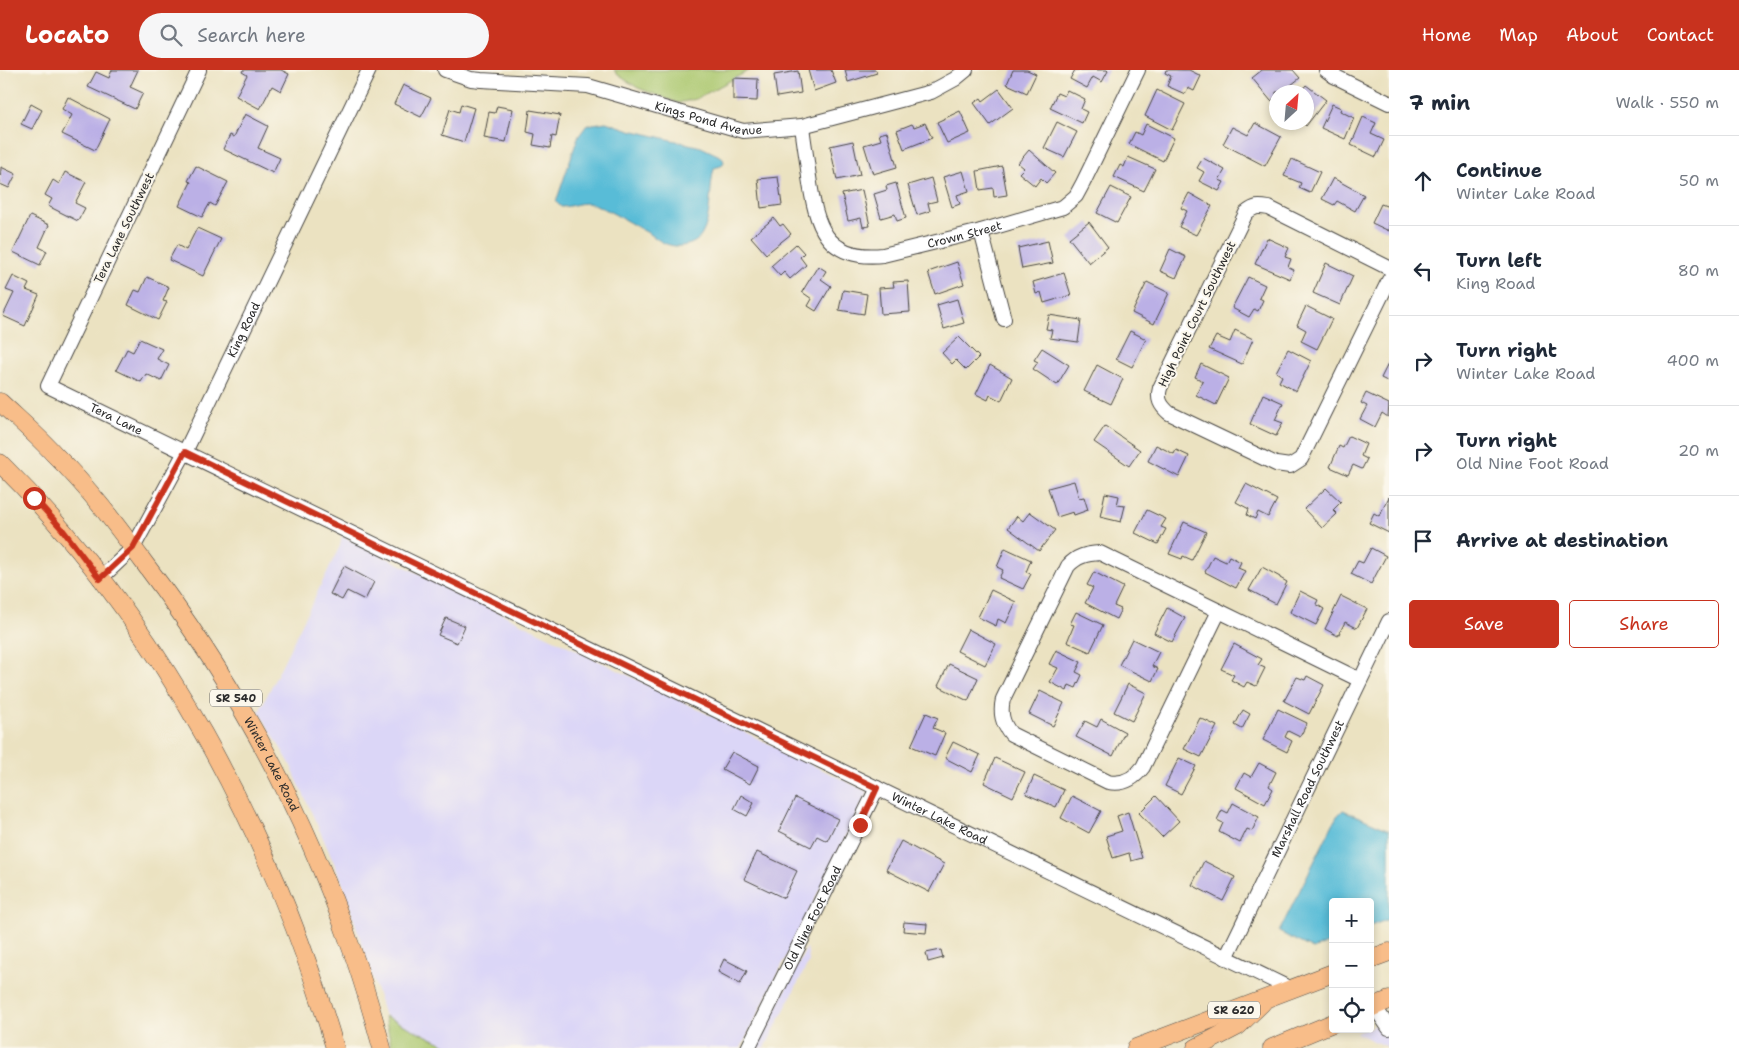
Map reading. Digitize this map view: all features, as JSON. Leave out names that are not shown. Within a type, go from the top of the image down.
[{"type":"main road","name":"Winter Lake Road","points":[[0,402],[56,455],[91,494],[133,548],[200,641],[230,688],[284,787],[308,838],[343,924],[367,995],[382,1048]]},
{"type":"main road","points":[[0,463],[56,523],[136,627],[160,663],[224,772],[244,810],[279,887],[315,983],[335,1048]]},
{"type":"main road","points":[[1374,958],[1389,952]]},
{"type":"main road","name":"SR 620","points":[[1136,1048],[1289,988],[1329,974]]},
{"type":"main road","points":[[1196,1048],[1238,1026],[1268,997]]},
{"type":"main road","points":[[1272,1048],[1329,1025]]},
{"type":"street","name":"Tera Lane Southwest","points":[[48,386],[200,70]]},
{"type":"street","name":"King Road","points":[[100,579],[133,548],[185,452],[369,70]]},
{"type":"street","name":"Kings Pond Avenue","points":[[445,70],[470,79],[588,86],[743,131],[802,126],[931,92],[966,70]]},
{"type":"street","name":"Crown Street","points":[[802,126],[812,198],[818,222],[825,234],[840,248],[849,252],[870,256],[883,255],[981,231],[1063,207],[1076,196],[1138,70]]},
{"type":"street","points":[[1326,70],[1334,76],[1389,103]]},
{"type":"street","name":"High Point Court Southwest","points":[[1389,268],[1269,208],[1258,206],[1246,213],[1160,388],[1159,400],[1161,405],[1169,413],[1276,464],[1286,466],[1295,463],[1301,459],[1389,280]]},
{"type":"street","points":[[981,231],[1004,319]]},
{"type":"street","name":"Tera Lane","points":[[48,386],[185,452]]},
{"type":"street","name":"Winter Lake Road","points":[[185,452],[1289,988]]},
{"type":"street","points":[[1219,611],[1143,767],[1136,776],[1119,784],[1108,782],[1011,734],[1004,726],[1001,710],[1003,699],[1068,566],[1075,558],[1088,554],[1100,553],[1219,611],[1360,680]]},
{"type":"street","name":"Marshall Road Southwest","points":[[1226,958],[1389,621]]},
{"type":"street","name":"Old Nine Foot Road","points":[[748,1048],[877,788]]},
{"type":"street","points":[[1378,1005],[1389,1028]]},
{"type":"shaded area","points":[[342,536],[868,792],[741,1048],[452,1048],[385,1016],[340,876],[289,762],[259,712],[340,546]]},
{"type":"shaded area","points":[[807,947],[809,961],[765,1048],[756,1048]]},
{"type":"shaded area","points":[[1389,1020],[1389,1048],[1356,1033],[1374,1033],[1374,1026]]},
{"type":"green space","points":[[614,70],[750,70],[696,99],[678,103],[638,88],[618,75]]},
{"type":"green space","points":[[385,1016],[452,1048],[392,1048]]},
{"type":"water","points":[[606,122],[630,130],[701,147],[722,157],[724,162],[721,166],[714,168],[712,176],[709,212],[705,229],[695,242],[683,246],[667,244],[614,214],[592,204],[584,203],[561,207],[556,202],[578,137],[587,125]]},
{"type":"water","points":[[1343,810],[1389,830],[1389,919],[1374,925],[1374,898],[1329,898],[1329,943],[1313,949],[1279,932],[1337,816]]},
{"type":"building","points":[[112,70],[138,70],[130,87],[143,93],[135,109],[88,87],[96,72],[109,78]]},
{"type":"building","points":[[243,70],[281,70],[289,74],[281,91],[272,86],[260,109],[236,96],[247,75],[242,72]]},
{"type":"building","points":[[808,70],[831,70],[836,83],[814,91]]},
{"type":"building","points":[[845,70],[876,70],[877,73],[848,82]]},
{"type":"building","points":[[1013,70],[1027,70],[1036,74],[1027,93],[1007,84]]},
{"type":"building","points":[[1075,70],[1108,71],[1102,82],[1093,77],[1087,88],[1070,79]]},
{"type":"building","points":[[1166,70],[1189,70],[1201,76],[1194,91],[1188,88],[1185,94],[1167,86],[1171,76],[1165,73]]},
{"type":"building","points":[[1262,70],[1293,70],[1300,78],[1291,85],[1269,85],[1269,99],[1252,78]]},
{"type":"building","points":[[798,71],[801,93],[777,97],[774,75]]},
{"type":"building","points":[[733,78],[758,79],[757,101],[733,100]]},
{"type":"building","points":[[403,85],[431,98],[421,117],[394,104]]},
{"type":"building","points":[[999,89],[1013,108],[990,125],[974,103],[981,98],[983,101]]},
{"type":"building","points":[[1067,90],[1085,99],[1081,109],[1087,112],[1082,123],[1050,108],[1057,93],[1064,96]]},
{"type":"building","points":[[1157,90],[1185,104],[1172,130],[1145,116]]},
{"type":"building","points":[[1314,91],[1326,100],[1314,116]]},
{"type":"building","points":[[68,97],[110,119],[95,150],[62,134],[72,115],[62,109]]},
{"type":"building","points":[[31,104],[42,110],[32,129],[21,124]]},
{"type":"building","points":[[461,104],[474,108],[464,142],[442,135],[450,109],[459,112]]},
{"type":"building","points":[[1332,104],[1341,108],[1340,111],[1354,118],[1345,139],[1321,128]]},
{"type":"building","points":[[497,106],[513,109],[506,142],[484,138],[489,112],[495,113]]},
{"type":"building","points":[[530,110],[560,115],[556,137],[552,136],[550,148],[533,145],[535,134],[527,132]]},
{"type":"building","points":[[960,111],[970,133],[947,143],[937,122]]},
{"type":"building","points":[[245,114],[268,126],[258,148],[280,158],[273,173],[223,149],[230,135],[234,137]]},
{"type":"building","points":[[1363,117],[1376,123],[1371,134],[1384,140],[1376,157],[1351,145]]},
{"type":"building","points":[[1057,122],[1077,132],[1064,157],[1044,148]]},
{"type":"building","points":[[925,123],[932,138],[904,149],[897,130],[912,124],[914,127]]},
{"type":"building","points":[[1255,123],[1281,137],[1265,166],[1223,144],[1232,127],[1248,135]]},
{"type":"building","points":[[1146,124],[1174,138],[1163,161],[1129,144],[1135,132],[1141,135]]},
{"type":"building","points":[[887,132],[897,167],[873,174],[864,145],[881,140],[879,134]]},
{"type":"building","points":[[853,141],[860,175],[837,180],[830,146]]},
{"type":"building","points":[[1029,150],[1055,173],[1046,183],[1041,178],[1035,186],[1019,173],[1024,168],[1018,163]]},
{"type":"building","points":[[1128,157],[1155,169],[1144,191],[1114,177],[1120,165],[1124,167]]},
{"type":"building","points":[[1203,158],[1225,170],[1219,180],[1224,182],[1219,191],[1199,181],[1204,172],[1197,168]]},
{"type":"building","points":[[1292,159],[1320,172],[1310,193],[1299,188],[1301,183],[1284,176]]},
{"type":"building","points":[[196,166],[228,182],[215,206],[210,203],[202,217],[179,206],[191,182],[188,181]]},
{"type":"building","points":[[1002,166],[1007,195],[994,197],[993,188],[980,190],[977,171]]},
{"type":"building","points":[[1,167],[16,174],[9,188],[0,184]]},
{"type":"building","points":[[963,171],[969,191],[957,195],[960,204],[952,207],[943,177]]},
{"type":"building","points":[[65,172],[86,182],[75,203],[85,208],[78,221],[48,206],[52,199],[45,195],[53,180],[59,184]]},
{"type":"building","points":[[778,177],[782,205],[761,208],[758,179]]},
{"type":"building","points":[[931,178],[937,201],[928,203],[930,211],[917,215],[908,185]]},
{"type":"building","points":[[1333,178],[1364,195],[1355,211],[1337,201],[1334,205],[1322,199]]},
{"type":"building","points":[[896,183],[906,218],[897,221],[895,214],[881,218],[874,194],[887,190],[886,186]]},
{"type":"building","points":[[1111,187],[1131,197],[1117,223],[1097,213]]},
{"type":"building","points":[[862,190],[870,226],[863,227],[861,218],[848,221],[842,194]]},
{"type":"building","points":[[1189,193],[1212,206],[1196,235],[1179,227],[1187,211],[1181,208]]},
{"type":"building","points":[[1381,204],[1389,207],[1389,231],[1372,223]]},
{"type":"building","points":[[30,216],[49,225],[39,247],[47,251],[40,265],[13,252]]},
{"type":"building","points":[[774,218],[780,226],[783,224],[791,234],[766,254],[751,237]]},
{"type":"building","points":[[1089,222],[1108,247],[1089,263],[1069,238]]},
{"type":"building","points":[[197,228],[221,239],[203,276],[169,260],[177,245],[186,250]]},
{"type":"building","points":[[1267,238],[1289,248],[1285,257],[1291,259],[1288,267],[1294,270],[1290,279],[1255,264]]},
{"type":"building","points":[[1048,241],[1053,263],[1022,269],[1018,248]]},
{"type":"building","points":[[796,244],[804,253],[800,257],[806,265],[790,279],[784,272],[780,276],[771,266]]},
{"type":"building","points":[[1170,249],[1186,257],[1176,278],[1160,271]]},
{"type":"building","points":[[957,262],[964,284],[935,294],[928,272]]},
{"type":"building","points":[[1326,263],[1353,276],[1340,305],[1313,293]]},
{"type":"building","points":[[818,266],[826,271],[821,279],[831,286],[816,311],[808,306],[812,299],[802,292]]},
{"type":"building","points":[[1064,273],[1071,295],[1044,303],[1041,292],[1036,294],[1033,282]]},
{"type":"building","points":[[13,276],[29,284],[26,290],[39,295],[25,326],[3,316],[14,293],[6,290]]},
{"type":"building","points":[[147,277],[169,287],[163,301],[167,302],[158,320],[128,305],[135,290],[140,292]]},
{"type":"building","points":[[1248,277],[1265,285],[1259,298],[1263,300],[1258,311],[1254,309],[1249,317],[1232,308]]},
{"type":"building","points":[[908,281],[910,312],[881,314],[879,288],[894,287],[893,282]]},
{"type":"building","points":[[1147,282],[1169,293],[1154,324],[1132,313]]},
{"type":"building","points":[[843,290],[867,294],[864,314],[839,310]]},
{"type":"building","points":[[957,299],[964,323],[944,329],[937,305]]},
{"type":"building","points":[[1306,306],[1332,319],[1317,349],[1301,341],[1306,330],[1297,325]]},
{"type":"building","points":[[1049,315],[1081,320],[1078,342],[1050,338],[1052,330],[1046,329]]},
{"type":"building","points":[[1235,330],[1253,339],[1242,364],[1209,349],[1216,336],[1230,342]]},
{"type":"building","points":[[1130,331],[1146,339],[1132,367],[1116,359]]},
{"type":"building","points":[[959,337],[979,357],[966,370],[956,360],[952,364],[942,353]]},
{"type":"building","points":[[140,339],[162,349],[157,359],[169,365],[161,381],[146,374],[141,382],[116,370],[127,349],[133,352]]},
{"type":"building","points":[[1042,348],[1069,365],[1057,385],[1033,369],[1038,362],[1034,360]]},
{"type":"building","points":[[1288,349],[1311,361],[1296,391],[1279,382],[1282,376],[1276,372]]},
{"type":"building","points":[[1389,362],[1389,382],[1381,378]]},
{"type":"building","points":[[1201,364],[1229,378],[1216,405],[1196,395],[1203,381],[1195,377]]},
{"type":"building","points":[[990,365],[1012,378],[1001,401],[990,395],[988,400],[976,394]]},
{"type":"building","points":[[1097,365],[1123,379],[1111,404],[1084,391]]},
{"type":"building","points":[[1366,393],[1389,404],[1388,417],[1382,413],[1375,427],[1360,419],[1367,406],[1361,403]]},
{"type":"building","points":[[1263,394],[1283,403],[1275,420],[1283,423],[1276,436],[1250,424]]},
{"type":"building","points":[[1105,426],[1140,450],[1129,466],[1094,442]]},
{"type":"building","points":[[1349,436],[1366,444],[1361,456],[1367,459],[1362,469],[1353,465],[1348,475],[1330,467],[1339,446],[1343,448]]},
{"type":"building","points":[[1156,445],[1174,454],[1176,450],[1189,456],[1179,477],[1148,461]]},
{"type":"building","points":[[1074,481],[1079,498],[1084,497],[1088,510],[1074,515],[1073,512],[1057,517],[1048,488]]},
{"type":"building","points":[[1246,484],[1277,500],[1268,517],[1258,512],[1255,519],[1247,515],[1249,509],[1236,502]]},
{"type":"building","points":[[1326,488],[1341,502],[1333,510],[1337,514],[1322,528],[1304,509]]},
{"type":"building","points":[[1105,493],[1119,496],[1117,505],[1125,506],[1121,522],[1100,517]]},
{"type":"building","points":[[1389,497],[1389,533],[1369,523],[1374,513],[1379,516]]},
{"type":"building","points":[[1147,510],[1166,519],[1161,527],[1166,529],[1158,544],[1135,533]]},
{"type":"building","points":[[1030,512],[1055,530],[1039,551],[1008,528],[1017,516],[1023,521]]},
{"type":"building","points":[[1184,522],[1206,532],[1192,560],[1183,556],[1182,559],[1169,554]]},
{"type":"building","points":[[1005,548],[1031,560],[1026,572],[1031,574],[1023,589],[999,578],[1003,570],[997,567]]},
{"type":"building","points":[[1371,548],[1386,556],[1371,584],[1351,574],[1358,561],[1363,563]]},
{"type":"building","points":[[1213,556],[1226,562],[1229,556],[1241,562],[1238,568],[1245,571],[1236,588],[1205,572]]},
{"type":"building","points":[[344,566],[374,582],[365,600],[347,591],[342,600],[330,594]]},
{"type":"building","points":[[1262,567],[1287,582],[1276,604],[1249,590]]},
{"type":"building","points":[[1094,572],[1123,587],[1114,606],[1121,609],[1116,619],[1085,603],[1093,588],[1087,585]]},
{"type":"building","points":[[991,590],[1016,602],[1006,623],[998,619],[996,626],[978,617]]},
{"type":"building","points":[[1300,591],[1318,600],[1316,604],[1324,609],[1316,625],[1290,612]]},
{"type":"building","points":[[1341,596],[1367,609],[1357,628],[1345,622],[1338,636],[1325,629]]},
{"type":"building","points":[[1167,608],[1185,618],[1172,642],[1154,633]]},
{"type":"building","points":[[1076,612],[1103,625],[1090,652],[1067,642],[1074,625],[1070,624]]},
{"type":"building","points":[[446,618],[465,626],[457,643],[438,635]]},
{"type":"building","points":[[968,629],[996,644],[985,665],[957,651]]},
{"type":"building","points":[[1132,639],[1159,652],[1152,666],[1158,669],[1152,681],[1119,665]]},
{"type":"building","points":[[1234,644],[1262,659],[1258,665],[1265,668],[1256,686],[1247,682],[1244,687],[1231,680],[1234,675],[1221,669]]},
{"type":"building","points":[[1056,650],[1081,662],[1076,672],[1082,675],[1076,688],[1069,685],[1067,691],[1050,682],[1058,668],[1049,664]]},
{"type":"building","points":[[949,664],[978,678],[968,701],[938,686]]},
{"type":"building","points":[[1307,676],[1324,685],[1309,714],[1284,701],[1297,677],[1305,680]]},
{"type":"building","points":[[1128,684],[1146,693],[1132,721],[1114,712]]},
{"type":"building","points":[[1040,691],[1064,703],[1053,726],[1029,714]]},
{"type":"building","points":[[1278,709],[1307,723],[1300,737],[1288,731],[1285,737],[1292,741],[1287,752],[1263,740]]},
{"type":"building","points":[[1243,710],[1250,714],[1242,729],[1235,725]]},
{"type":"building","points":[[926,713],[938,718],[933,728],[945,733],[935,756],[911,746]]},
{"type":"building","points":[[1200,718],[1217,726],[1201,757],[1184,749]]},
{"type":"building","points":[[1101,719],[1125,732],[1113,756],[1076,737],[1085,721],[1097,727]]},
{"type":"building","points":[[953,742],[980,755],[972,772],[945,758]]},
{"type":"building","points":[[732,752],[759,766],[750,784],[722,769]]},
{"type":"building","points":[[995,758],[1025,772],[1013,797],[984,783]]},
{"type":"building","points":[[1179,758],[1196,766],[1181,794],[1165,786]]},
{"type":"building","points":[[1259,763],[1276,772],[1269,786],[1273,789],[1265,804],[1236,788],[1244,773],[1251,777]]},
{"type":"building","points":[[1034,776],[1064,790],[1056,807],[1026,794]]},
{"type":"building","points":[[741,795],[754,803],[747,816],[734,809]]},
{"type":"building","points":[[1072,796],[1101,811],[1089,833],[1061,818]]},
{"type":"building","points":[[1156,796],[1179,821],[1162,837],[1139,813]]},
{"type":"building","points":[[795,798],[838,819],[827,841],[817,836],[811,847],[779,831]]},
{"type":"building","points":[[1233,803],[1259,817],[1252,831],[1247,829],[1240,843],[1219,832],[1223,823],[1217,820],[1222,810],[1228,813]]},
{"type":"building","points":[[1128,812],[1142,858],[1131,861],[1129,853],[1113,858],[1106,836],[1122,831],[1117,816]]},
{"type":"building","points":[[901,841],[944,864],[929,892],[886,870]]},
{"type":"building","points":[[757,852],[797,871],[784,898],[744,879]]},
{"type":"building","points":[[1204,861],[1235,877],[1223,901],[1192,885]]},
{"type":"building","points":[[904,922],[927,924],[926,933],[903,931]]},
{"type":"building","points":[[941,950],[943,958],[928,962],[926,953]]},
{"type":"building","points":[[724,959],[747,971],[740,984],[718,972]]},
{"type":"route","points":[[34,498],[62,529],[100,579],[133,548],[185,452],[877,788],[860,825]]}]
